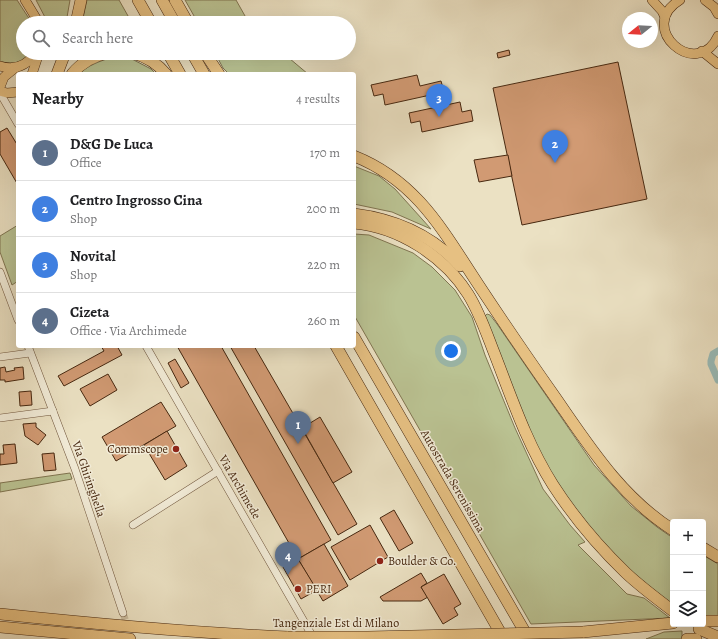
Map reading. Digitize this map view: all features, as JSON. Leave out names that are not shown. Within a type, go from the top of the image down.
[{"type":"highway","points":[[78,16],[81,0]]},
{"type":"highway","points":[[138,0],[147,16]]},
{"type":"highway","points":[[162,0],[171,16]]},
{"type":"highway","points":[[175,0],[184,16]]},
{"type":"highway","points":[[58,72],[62,60]]},
{"type":"highway","points":[[74,72],[89,60]]},
{"type":"highway","points":[[150,60],[164,72]]},
{"type":"highway","points":[[172,60],[179,72]]},
{"type":"highway","points":[[196,60],[203,72]]},
{"type":"highway","points":[[210,60],[218,72]]},
{"type":"highway","points":[[356,157],[368,162],[391,176],[408,189],[420,201],[449,240],[603,466],[630,495],[670,528]]},
{"type":"highway","points":[[356,214],[388,220],[433,242],[454,260],[481,288]]},
{"type":"highway","points":[[356,223],[380,228],[403,237],[420,246],[442,263],[458,280],[475,307],[523,428],[553,485],[587,530],[607,553],[632,578],[670,609]]},
{"type":"highway","name":"Autostrada Serenissima","points":[[356,339],[529,639]]},
{"type":"highway","points":[[337,348],[504,639]]},
{"type":"highway","points":[[706,550],[718,557]]},
{"type":"highway","name":"Tangenziale Est di Milano","points":[[0,614],[148,629],[214,634],[288,637],[376,637],[583,632],[670,623]]},
{"type":"highway","points":[[687,639],[699,630],[718,620]]},
{"type":"highway","points":[[0,626],[130,639]]},
{"type":"highway","points":[[699,630],[718,637]]},
{"type":"main road","points":[[25,0],[35,16]]},
{"type":"main road","points":[[652,0],[662,10],[665,17]]},
{"type":"main road","points":[[679,0],[669,9],[665,17],[664,26],[666,35],[673,46],[681,51],[689,53],[702,51],[718,39]]},
{"type":"main road","points":[[705,0],[717,10]]},
{"type":"main road","points":[[702,51],[718,64]]},
{"type":"main road","points":[[0,87],[4,77],[15,68],[29,60]]},
{"type":"main road","points":[[33,72],[37,60]]},
{"type":"main road","points":[[0,66],[15,68]]},
{"type":"main road","points":[[0,92],[16,92]]},
{"type":"street","points":[[0,92],[16,120]]},
{"type":"street","points":[[0,272],[16,315]]},
{"type":"street","name":"Via Archimede","points":[[147,348],[314,639]]},
{"type":"street","name":"Via Ghiringhella","points":[[0,357],[29,350],[75,469],[123,613]]},
{"type":"street","points":[[0,418],[53,411]]},
{"type":"street","points":[[133,526],[218,471]]},
{"type":"green space","points":[[0,0],[17,0],[27,16],[16,16],[16,60],[22,60],[10,63],[0,62]]},
{"type":"green space","points":[[36,0],[70,0],[67,16],[44,16]]},
{"type":"green space","points":[[87,0],[119,0],[128,16],[84,16]]},
{"type":"green space","points":[[185,0],[236,0],[245,16],[194,16]]},
{"type":"green space","points":[[104,60],[134,60],[154,72],[81,72]]},
{"type":"green space","points":[[219,60],[291,60],[306,72],[227,72]]},
{"type":"green space","points":[[356,167],[379,176],[395,189],[431,229],[392,212],[356,204]]},
{"type":"green space","points":[[16,226],[16,282],[12,285],[0,252],[0,236]]},
{"type":"green space","points":[[356,234],[369,235],[413,253],[432,267],[455,290],[472,317],[485,355],[515,428],[543,489],[585,542],[578,545],[627,594],[644,598],[670,618],[531,624],[356,318]]},
{"type":"green space","points":[[487,314],[490,315],[497,324],[594,465],[631,506],[670,536],[670,603],[628,569],[591,532],[550,472],[525,423],[485,316]]},
{"type":"green space","points":[[70,473],[72,479],[0,492],[0,483]]},
{"type":"green space","points":[[706,557],[718,564],[718,616],[706,616]]},
{"type":"green space","points":[[682,631],[682,639],[646,639],[664,632]]},
{"type":"building","points":[[509,50],[510,55],[498,58],[497,53]]},
{"type":"building","points":[[618,62],[647,199],[522,225],[493,88]]},
{"type":"building","points":[[417,75],[420,86],[441,81],[444,92],[385,105],[383,94],[374,96],[371,85]]},
{"type":"building","points":[[460,102],[462,112],[471,110],[473,121],[422,132],[420,121],[411,123],[409,113]]},
{"type":"building","points":[[7,128],[16,143],[16,182],[0,154],[0,132]]},
{"type":"building","points":[[508,155],[512,176],[479,182],[474,160]]},
{"type":"building","points":[[102,348],[118,348],[122,355],[64,386],[58,376],[104,351]]},
{"type":"building","points":[[178,348],[222,348],[331,540],[298,559]]},
{"type":"building","points":[[231,348],[255,348],[357,524],[338,535]]},
{"type":"building","points":[[175,359],[189,383],[181,388],[168,363]]},
{"type":"building","points":[[5,367],[6,372],[15,370],[14,368],[23,367],[24,379],[5,382],[5,380],[0,380],[0,368]]},
{"type":"building","points":[[108,374],[117,390],[90,406],[80,389]]},
{"type":"building","points":[[31,391],[32,405],[20,406],[19,392]]},
{"type":"building","points":[[161,402],[176,426],[116,461],[102,437]]},
{"type":"building","points":[[320,417],[352,472],[333,483],[302,428]]},
{"type":"building","points":[[36,423],[36,427],[46,435],[38,445],[25,436],[23,424]]},
{"type":"building","points":[[167,431],[187,466],[165,480],[144,445]]},
{"type":"building","points":[[15,444],[17,463],[0,465],[0,454],[4,454],[3,445]]},
{"type":"building","points":[[54,453],[56,470],[44,471],[42,454]]},
{"type":"building","points":[[394,510],[413,543],[399,551],[380,518]]},
{"type":"building","points":[[370,525],[388,557],[350,580],[331,547]]},
{"type":"building","points":[[324,544],[348,586],[323,601],[298,559]]},
{"type":"building","points":[[298,559],[317,590],[301,599],[283,567]]},
{"type":"building","points":[[421,573],[427,583],[421,587],[428,597],[421,601],[383,601],[380,597]]},
{"type":"building","points":[[444,574],[461,604],[454,608],[458,615],[443,624],[421,587]]},
{"type":"waterway","points":[[718,351],[713,354],[711,361],[718,380]]},
{"type":"tunnel","points":[[123,613],[132,639]]},
{"type":"place","name":"Novital","points":[[439,117]]},
{"type":"place","name":"Centro Ingrosso Cina","points":[[555,163]]},
{"type":"place","name":"D&G De Luca","points":[[298,444]]},
{"type":"place","name":"Commscope","points":[[176,449]]},
{"type":"place","name":"Boulder & Co.","points":[[380,561]]},
{"type":"place","name":"Cizeta","points":[[288,575]]},
{"type":"place","name":"PERI","points":[[298,589]]}]
